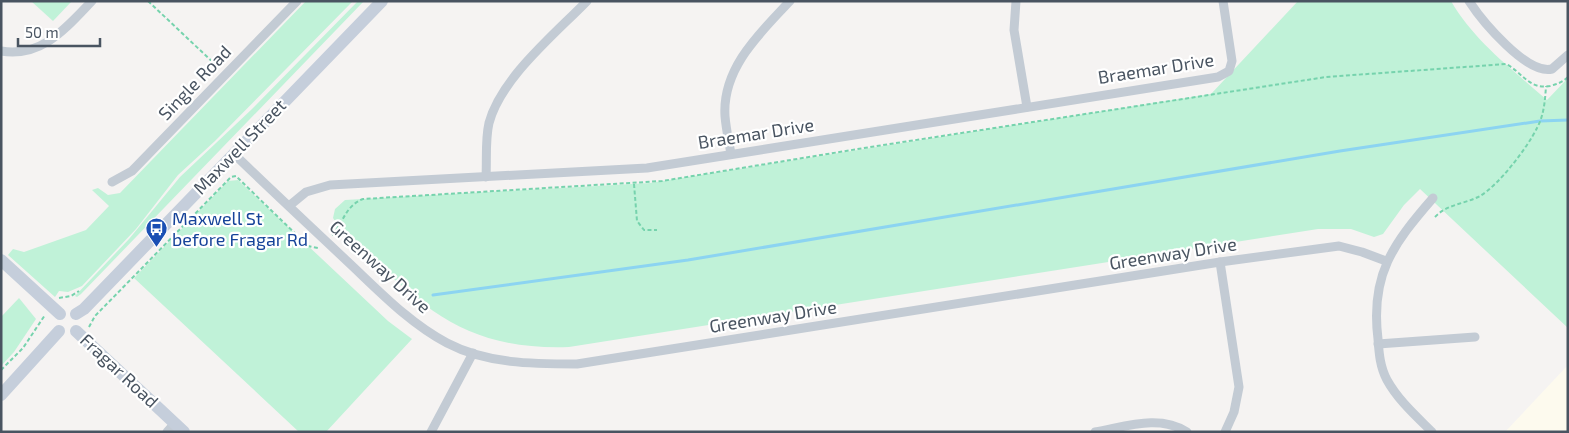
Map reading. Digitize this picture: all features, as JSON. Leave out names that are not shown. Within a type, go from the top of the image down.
[{"type":"main road","name":"Maxwell Street","points":[[76,314],[84,309],[382,1]]},
{"type":"main road","points":[[1,260],[60,314]]},
{"type":"main road","points":[[66,311],[76,314],[82,329],[66,335],[59,331],[56,320],[60,314],[66,311]]},
{"type":"main road","name":"Fragar Road","points":[[82,329],[176,429]]},
{"type":"main road","points":[[1,395],[59,331]]},
{"type":"street","points":[[1,51],[26,51],[47,44],[92,1]]},
{"type":"street","name":"Single Road","points":[[112,182],[132,171],[297,1]]},
{"type":"street","points":[[486,177],[488,134],[499,99],[517,74],[587,1]]},
{"type":"street","points":[[731,154],[726,104],[735,71],[748,46],[790,1]]},
{"type":"street","points":[[1016,1],[1014,30],[1027,107]]},
{"type":"street","name":"Braemar Drive","points":[[289,206],[306,192],[323,186],[646,168],[1218,77],[1229,71],[1232,61],[1223,1]]},
{"type":"street","points":[[1469,1],[1491,30],[1531,65],[1539,69],[1548,70],[1557,66],[1568,56]]},
{"type":"street","name":"Greenway Drive","points":[[234,153],[411,320],[447,343],[473,353],[518,362],[577,364],[1220,262],[1338,246],[1386,261]]},
{"type":"street","points":[[1426,430],[1388,381],[1381,366],[1378,344],[1377,299],[1386,261],[1404,231],[1433,198]]},
{"type":"street","points":[[1220,262],[1239,387],[1234,412],[1224,432]]},
{"type":"street","points":[[1378,344],[1475,337]]},
{"type":"street","points":[[431,432],[473,353]]},
{"type":"street","points":[[1095,432],[1161,422],[1174,425],[1187,432]]},
{"type":"path","points":[[148,1],[226,74]]},
{"type":"path","points":[[335,233],[347,209],[354,202],[363,199],[662,181],[864,148],[1336,76],[1506,64],[1530,84],[1546,86],[1564,81],[1568,77]]},
{"type":"path","points":[[1435,217],[1444,208],[1469,202],[1486,192],[1511,165],[1538,127],[1544,110],[1546,86]]},
{"type":"path","points":[[82,329],[231,177],[236,176],[308,246],[319,248]]},
{"type":"path","points":[[634,183],[638,223],[644,230],[657,230]]},
{"type":"path","points":[[61,296],[71,296],[79,291]]},
{"type":"path","points":[[1,370],[23,348],[42,319]]},
{"type":"shaded area","points":[[1568,365],[1568,432],[1505,432]]},
{"type":"green space","points":[[31,1],[72,1],[53,21]]},
{"type":"green space","points":[[306,1],[353,1],[215,141],[178,175],[136,229],[82,286],[68,292],[59,291],[55,297],[8,255],[13,249],[24,252],[86,230],[109,206],[92,190],[98,188],[108,195],[120,193]]},
{"type":"green space","points":[[358,1],[364,1],[81,294],[77,297],[75,296],[129,239],[180,177],[252,109]]},
{"type":"green space","points":[[1298,1],[1451,1],[1460,16],[1483,42],[1547,100],[1568,78],[1568,328],[1420,189],[1404,205],[1383,234],[1374,237],[1351,229],[1318,229],[569,347],[529,346],[495,340],[465,329],[438,314],[413,296],[389,275],[333,218],[335,209],[345,200],[650,183],[1211,94]]},
{"type":"green space","points":[[238,180],[388,321],[412,339],[326,432],[299,432],[134,278],[228,181]]},
{"type":"green space","points":[[19,298],[36,319],[14,352],[1,366],[1,317]]},
{"type":"waterway","points":[[433,295],[688,260],[1340,151],[1540,121],[1568,120]]},
{"type":"place","name":"Maxwell St before Fragar Rd","points":[[156,248]]}]
